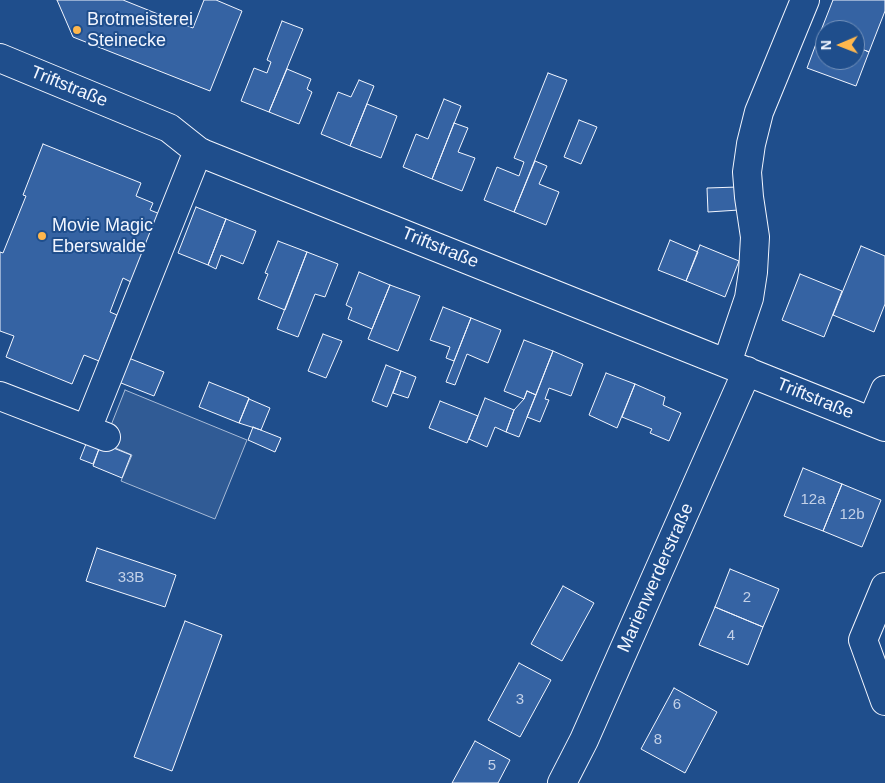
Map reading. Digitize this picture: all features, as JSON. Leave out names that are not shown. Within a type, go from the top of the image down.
[{"type":"street","name":"Marienwerderstraße","points":[[562,783],[584,740],[737,367],[753,272],[755,237],[747,172],[751,144],[759,112],[805,0]]},
{"type":"street","name":"Triftstraße","points":[[0,58],[169,128],[198,151],[879,424]]},
{"type":"street","points":[[0,396],[96,433],[198,151]]},
{"type":"street","points":[[879,424],[885,390]]},
{"type":"street","points":[[885,587],[863,640],[885,701]]},
{"type":"shaded area","points":[[125,390],[247,440],[215,519],[121,481],[132,455],[104,443]]},
{"type":"building","points":[[57,0],[123,0],[193,28],[204,0],[216,0],[242,11],[210,91],[73,37]]},
{"type":"building","points":[[833,0],[885,0],[885,11],[869,52],[865,50],[865,20],[825,20]]},
{"type":"building","points":[[282,21],[303,29],[269,112],[241,101],[254,68],[267,73],[271,62],[267,60]]},
{"type":"building","points":[[815,46],[815,70],[862,70],[856,86],[807,68]]},
{"type":"building","points":[[865,50],[869,52],[865,62]]},
{"type":"building","points":[[287,69],[311,79],[307,89],[312,92],[299,124],[269,112]]},
{"type":"building","points":[[548,73],[567,80],[514,212],[484,200],[497,167],[519,176],[524,162],[514,158]]},
{"type":"building","points":[[359,80],[374,86],[350,146],[321,134],[338,92],[351,97]]},
{"type":"building","points":[[444,99],[461,106],[432,179],[403,167],[416,134],[428,139]]},
{"type":"building","points":[[367,104],[397,116],[381,158],[350,146]]},
{"type":"building","points":[[579,120],[597,127],[581,164],[564,157]]},
{"type":"building","points":[[454,123],[468,128],[458,152],[475,158],[462,191],[432,179]]},
{"type":"building","points":[[43,144],[141,183],[136,196],[153,203],[150,210],[160,214],[133,283],[123,278],[110,312],[117,315],[99,361],[84,355],[72,384],[6,357],[14,336],[0,331],[0,252],[3,253],[26,196],[23,195]]},
{"type":"building","points":[[535,161],[547,166],[539,184],[559,192],[546,225],[514,212]]},
{"type":"building","points":[[738,187],[739,210],[708,212],[707,188]]},
{"type":"building","points":[[196,207],[226,219],[208,265],[178,253]]},
{"type":"building","points":[[226,219],[256,231],[243,264],[221,255],[216,269],[208,265]]},
{"type":"building","points":[[670,240],[698,252],[686,281],[658,270]]},
{"type":"building","points":[[278,241],[307,252],[285,310],[258,299],[268,274],[265,273]]},
{"type":"building","points":[[700,245],[739,261],[725,297],[686,281]]},
{"type":"building","points":[[861,246],[885,256],[885,304],[874,332],[833,315]]},
{"type":"building","points":[[307,252],[338,264],[325,297],[315,294],[298,337],[277,329]]},
{"type":"building","points":[[359,272],[390,285],[372,329],[348,319],[352,308],[346,305]]},
{"type":"building","points":[[800,274],[842,291],[824,337],[782,320]]},
{"type":"building","points":[[390,285],[420,296],[398,351],[368,339]]},
{"type":"building","points":[[443,307],[471,318],[454,361],[446,358],[450,347],[430,340]]},
{"type":"building","points":[[471,318],[501,330],[488,363],[467,354],[455,385],[446,382]]},
{"type":"building","points":[[323,334],[342,341],[326,378],[308,371]]},
{"type":"building","points":[[524,340],[553,351],[536,395],[527,391],[524,399],[504,391]]},
{"type":"building","points":[[553,351],[583,364],[571,396],[549,388],[545,399],[549,400],[540,422],[527,417]]},
{"type":"building","points":[[126,357],[164,372],[154,396],[116,381]]},
{"type":"building","points":[[386,365],[401,371],[387,407],[372,401]]},
{"type":"building","points":[[401,371],[416,377],[408,398],[393,393]]},
{"type":"building","points":[[606,373],[635,384],[617,428],[589,415]]},
{"type":"building","points":[[209,382],[249,398],[239,423],[199,407]]},
{"type":"building","points":[[635,384],[665,397],[663,405],[681,413],[669,441],[650,433],[652,429],[622,417]]},
{"type":"building","points":[[527,391],[536,395],[519,437],[506,432],[514,410],[524,399]]},
{"type":"building","points":[[485,398],[514,410],[506,432],[495,427],[487,447],[469,439]]},
{"type":"building","points":[[249,399],[270,408],[261,430],[239,423]]},
{"type":"building","points":[[440,401],[478,416],[467,443],[429,428]]},
{"type":"building","points":[[253,427],[281,438],[275,452],[248,440]]},
{"type":"building","points":[[88,439],[101,444],[93,464],[80,459]]},
{"type":"building","points":[[101,443],[131,455],[122,478],[93,466]]},
{"type":"building","points":[[803,468],[842,484],[823,531],[784,516]]},
{"type":"building","points":[[842,484],[881,500],[862,547],[823,531]]},
{"type":"building","points":[[97,548],[176,575],[165,607],[86,581]]},
{"type":"building","points":[[730,569],[779,589],[763,627],[715,607]]},
{"type":"building","points":[[563,586],[594,603],[562,661],[531,644]]},
{"type":"building","points":[[715,607],[763,627],[748,665],[699,645]]},
{"type":"building","points":[[185,621],[222,635],[172,771],[134,757]]},
{"type":"building","points":[[519,663],[551,680],[520,737],[488,720]]},
{"type":"building","points":[[674,688],[717,712],[685,773],[641,749]]},
{"type":"building","points":[[475,741],[510,760],[498,783],[452,783]]},
{"type":"place","name":"Brotmeisterei Steinecke","points":[[77,30]]},
{"type":"place","name":"Movie Magic Eberswalde","points":[[42,236]]}]
